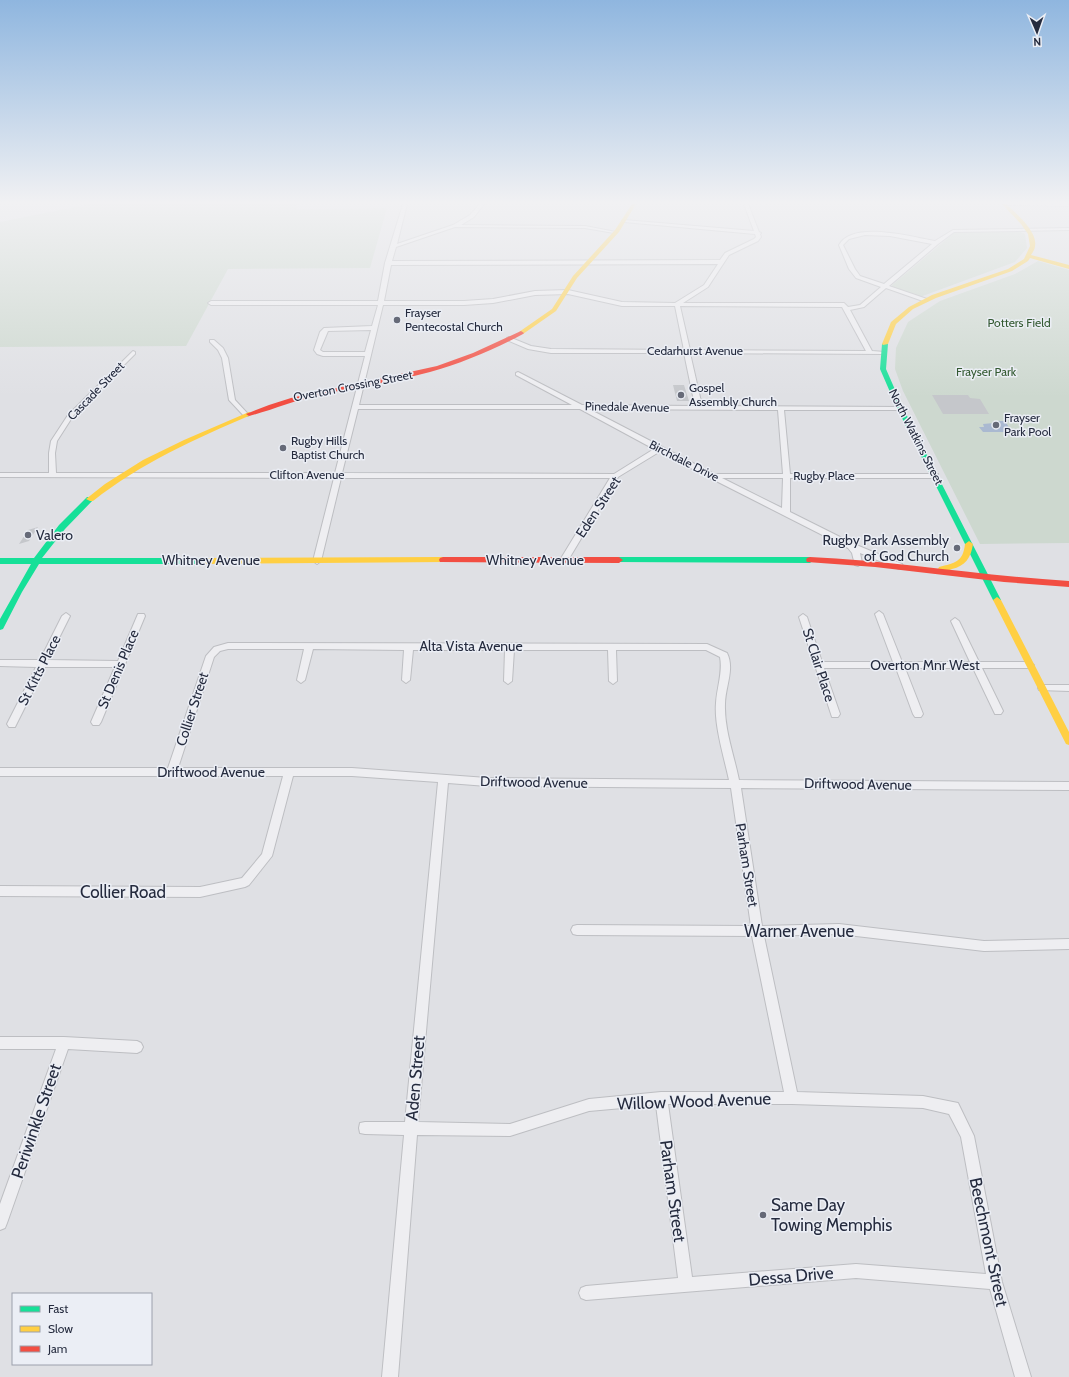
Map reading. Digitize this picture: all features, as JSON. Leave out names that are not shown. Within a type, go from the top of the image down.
[{"type":"main road","name":"Overton Crossing Street","points":[[0,627],[9,607],[57,531],[74,513],[107,485],[122,475],[156,456],[246,415],[298,396],[437,368],[471,357],[509,339],[558,308],[576,275],[583,268]]},
{"type":"main road","name":"North Watkins Street","points":[[1013,268],[925,300],[906,310],[893,323],[886,338],[883,353],[883,369],[900,408],[1069,741]]},
{"type":"main road","points":[[931,570],[950,568],[965,561],[969,556],[969,544]]},
{"type":"main road","name":"Whitney Avenue","points":[[0,560],[794,560],[899,566],[985,577],[1069,584]]},
{"type":"street","points":[[317,560],[340,475],[354,407],[381,303],[387,268]]},
{"type":"street","points":[[677,304],[706,286],[717,268]]},
{"type":"street","points":[[850,268],[858,277],[925,300]]},
{"type":"street","points":[[211,303],[480,303],[535,293],[568,292],[622,304],[846,307],[862,306],[907,268]]},
{"type":"street","points":[[677,304],[699,408]]},
{"type":"street","points":[[846,307],[870,352]]},
{"type":"street","points":[[367,354],[323,354],[318,353],[317,350],[323,332],[326,329],[374,328]]},
{"type":"street","name":"Cedarhurst Avenue","points":[[509,339],[520,345],[544,350],[883,353]]},
{"type":"street","points":[[212,341],[221,349],[225,358],[232,400],[246,415]]},
{"type":"street","name":"Cascade Street","points":[[53,475],[52,453],[54,441],[70,415],[133,353]]},
{"type":"street","name":"Birchdale Drive","points":[[518,374],[786,514],[851,546],[899,566]]},
{"type":"street","name":"Pinedale Avenue","points":[[354,407],[900,408]]},
{"type":"street","points":[[781,408],[787,476],[786,514]]},
{"type":"street","name":"Eden Street","points":[[564,560],[615,476],[659,449]]},
{"type":"street","name":"Clifton Avenue","points":[[0,475],[615,476]]},
{"type":"street","name":"Rugby Place","points":[[712,476],[935,476]]},
{"type":"street","points":[[851,546],[856,553],[858,563]]},
{"type":"street","points":[[879,614],[918,714]]},
{"type":"street","name":"St Kitts Place","points":[[12,724],[66,616]]},
{"type":"street","name":"St Denis Place","points":[[96,722],[141,616]]},
{"type":"street","name":"St Clair Place","points":[[804,617],[835,714]]},
{"type":"street","points":[[955,621],[998,711]]},
{"type":"street","name":"Alta Vista Avenue","points":[[217,649],[228,646],[707,647],[724,655]]},
{"type":"street","points":[[301,680],[309,646]]},
{"type":"street","points":[[406,680],[409,646]]},
{"type":"street","points":[[508,681],[510,646]]},
{"type":"street","points":[[612,646],[614,681]]},
{"type":"street","name":"Collier Street","points":[[172,772],[210,656],[217,649]]},
{"type":"street","name":"Parham Street","points":[[724,655],[726,665],[720,704],[723,730],[735,783],[757,932],[792,1098]]},
{"type":"street","points":[[0,663],[120,664]]},
{"type":"street","name":"Overton Mnr West","points":[[819,665],[1030,666]]},
{"type":"street","points":[[1042,688],[1069,688]]},
{"type":"street","name":"Driftwood Avenue","points":[[0,772],[352,772],[487,782],[1069,786]]},
{"type":"street","name":"Collier Road","points":[[0,891],[200,892],[245,882],[266,856],[289,772]]},
{"type":"street","name":"Aden Street","points":[[390,1377],[410,1129],[444,779]]},
{"type":"street","name":"Warner Avenue","points":[[577,930],[757,932],[839,929],[984,946],[1069,944]]},
{"type":"street","points":[[0,1043],[64,1042],[137,1047]]},
{"type":"street","name":"Periwinkle Street","points":[[0,1223],[64,1042]]},
{"type":"street","name":"Parham Street","points":[[660,1098],[686,1285]]},
{"type":"street","name":"Willow Wood Avenue","points":[[366,1128],[510,1130],[589,1105],[660,1098],[792,1098],[923,1102],[953,1108]]},
{"type":"street","name":"Beechmont Street","points":[[953,1108],[967,1136],[995,1282],[1023,1377]]},
{"type":"street","name":"Dessa Drive","points":[[586,1292],[856,1271],[995,1282]]},
{"type":"green space","points":[[0,268],[333,268],[228,269],[186,346],[0,347]]},
{"type":"green space","points":[[912,268],[998,268],[920,297],[891,286]]},
{"type":"green space","name":"Frayser Park","points":[[1025,268],[1063,268],[1069,270],[1069,543],[980,544],[903,391],[895,369],[896,348],[908,322],[940,301],[1015,274]]},
{"type":"water","name":"Frayser Park Pool","points":[[993,421],[1005,421],[1012,432],[983,432],[979,427],[984,427],[983,424],[994,423]]},
{"type":"building","name":"Gospel Assembly Church","points":[[673,385],[684,385],[689,401],[677,401]]},
{"type":"building","points":[[932,395],[968,395],[970,398],[980,399],[989,414],[943,414]]},
{"type":"building","name":"Valero","points":[[38,527],[29,541],[19,544],[28,530]]},
{"type":"traffic: fast","points":[[885,344],[883,369],[900,408],[997,600]]},
{"type":"traffic: fast","points":[[0,627],[38,558],[62,527],[90,499]]},
{"type":"traffic: fast","points":[[619,560],[810,560]]},
{"type":"traffic: fast","points":[[0,561],[204,561]]},
{"type":"traffic: slow","points":[[521,333],[554,310],[575,277],[583,268]]},
{"type":"traffic: slow","points":[[885,344],[893,323],[911,308],[934,296],[987,279],[1013,268]]},
{"type":"traffic: slow","points":[[90,499],[108,485],[146,461],[249,414]]},
{"type":"traffic: slow","points":[[942,569],[957,565],[961,562],[967,555],[969,544]]},
{"type":"traffic: slow","points":[[204,561],[443,560]]},
{"type":"traffic: slow","points":[[997,600],[1069,741]]},
{"type":"traffic: jam","points":[[249,414],[294,399],[427,371],[451,364],[475,355],[521,333]]},
{"type":"traffic: jam","points":[[443,560],[619,560]]},
{"type":"traffic: jam","points":[[810,560],[843,561],[1004,579],[1069,584]]},
{"type":"place","name":"Frayser Pentecostal Church","points":[[397,320]]},
{"type":"place","name":"Gospel Assembly Church","points":[[681,395]]},
{"type":"place","name":"Frayser Park Pool","points":[[996,425]]},
{"type":"place","name":"Rugby Hills Baptist Church","points":[[283,448]]},
{"type":"place","name":"Valero","points":[[28,535]]},
{"type":"place","name":"Rugby Park Assembly of God Church","points":[[957,548]]},
{"type":"place","name":"Same Day Towing Memphis","points":[[763,1215]]},
{"type":"park label","name":"Potters Field","points":[[1019,323]]}]
